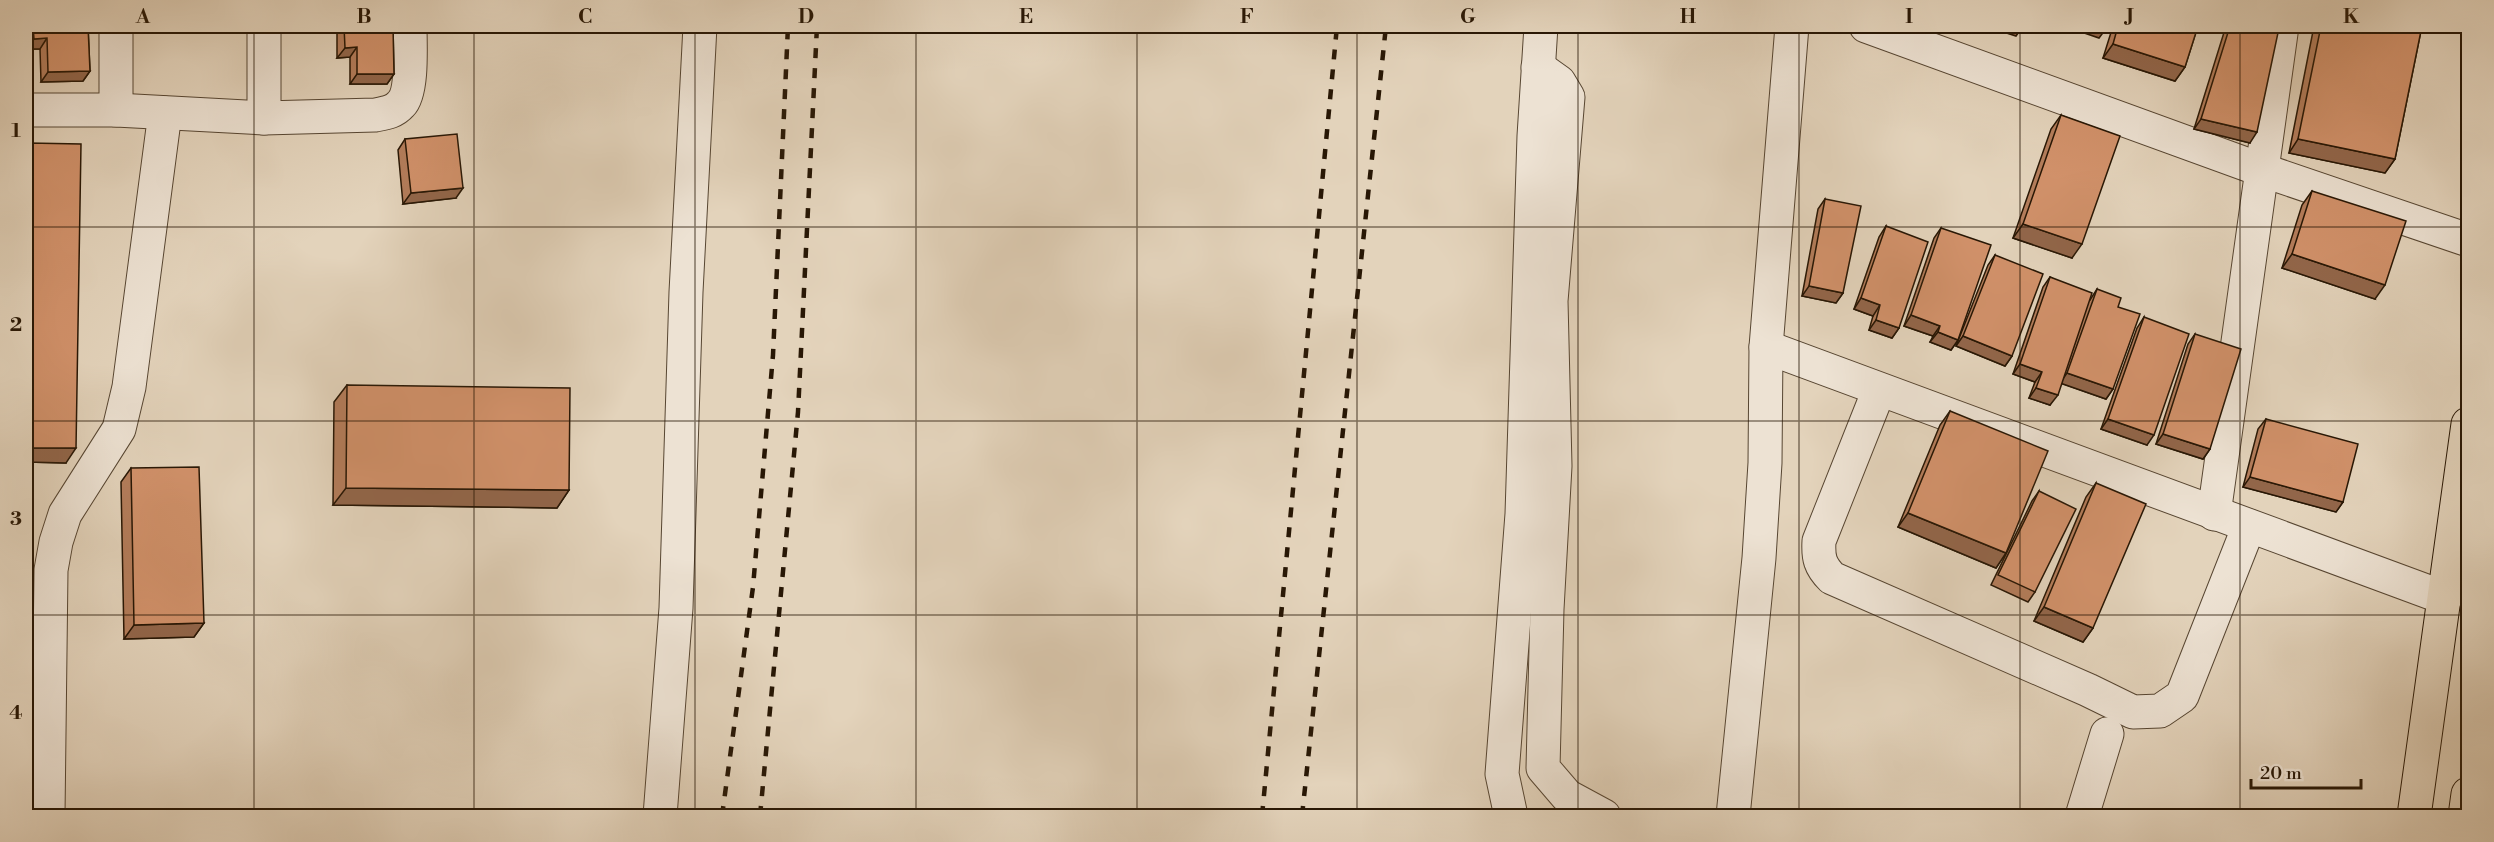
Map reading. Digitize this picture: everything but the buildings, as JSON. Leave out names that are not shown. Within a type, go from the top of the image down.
[{"type":"main road","points":[[2414,816],[2469,424]]},
{"type":"main road","points":[[2465,816],[2469,794]]},
{"type":"street","points":[[116,26],[116,110]]},
{"type":"street","points":[[264,26],[264,118]]},
{"type":"street","points":[[26,110],[116,110],[264,118],[391,112],[403,103],[408,86],[410,26]]},
{"type":"street","points":[[660,816],[676,608],[686,292],[700,26]]},
{"type":"street","points":[[1511,816],[1502,774],[1522,514],[1540,26]]},
{"type":"street","points":[[1733,816],[1759,558],[1765,463],[1766,347],[1792,26]]},
{"type":"street","points":[[1866,26],[2262,170],[2469,240]]},
{"type":"street","points":[[2214,514],[2282,26]]},
{"type":"street","points":[[1538,68],[1558,82],[1568,98],[1551,301],[1555,466],[1547,609],[1543,768],[1567,796],[1604,816]]},
{"type":"street","points":[[40,806],[51,570],[56,542],[65,514],[119,429],[127,398],[165,113]]},
{"type":"street","points":[[1766,347],[2445,598]]},
{"type":"street","points":[[1879,390],[1819,541],[1818,557],[1823,569],[1832,578],[2133,712],[2160,711],[2182,696],[2249,526]]},
{"type":"street","points":[[2082,816],[2107,734]]},
{"type":"railway","points":[[722,816],[753,587],[773,355],[788,26]]},
{"type":"railway","points":[[760,816],[798,412],[817,26]]},
{"type":"railway","points":[[1262,816],[1337,26]]},
{"type":"railway","points":[[1302,816],[1386,26]]}]
